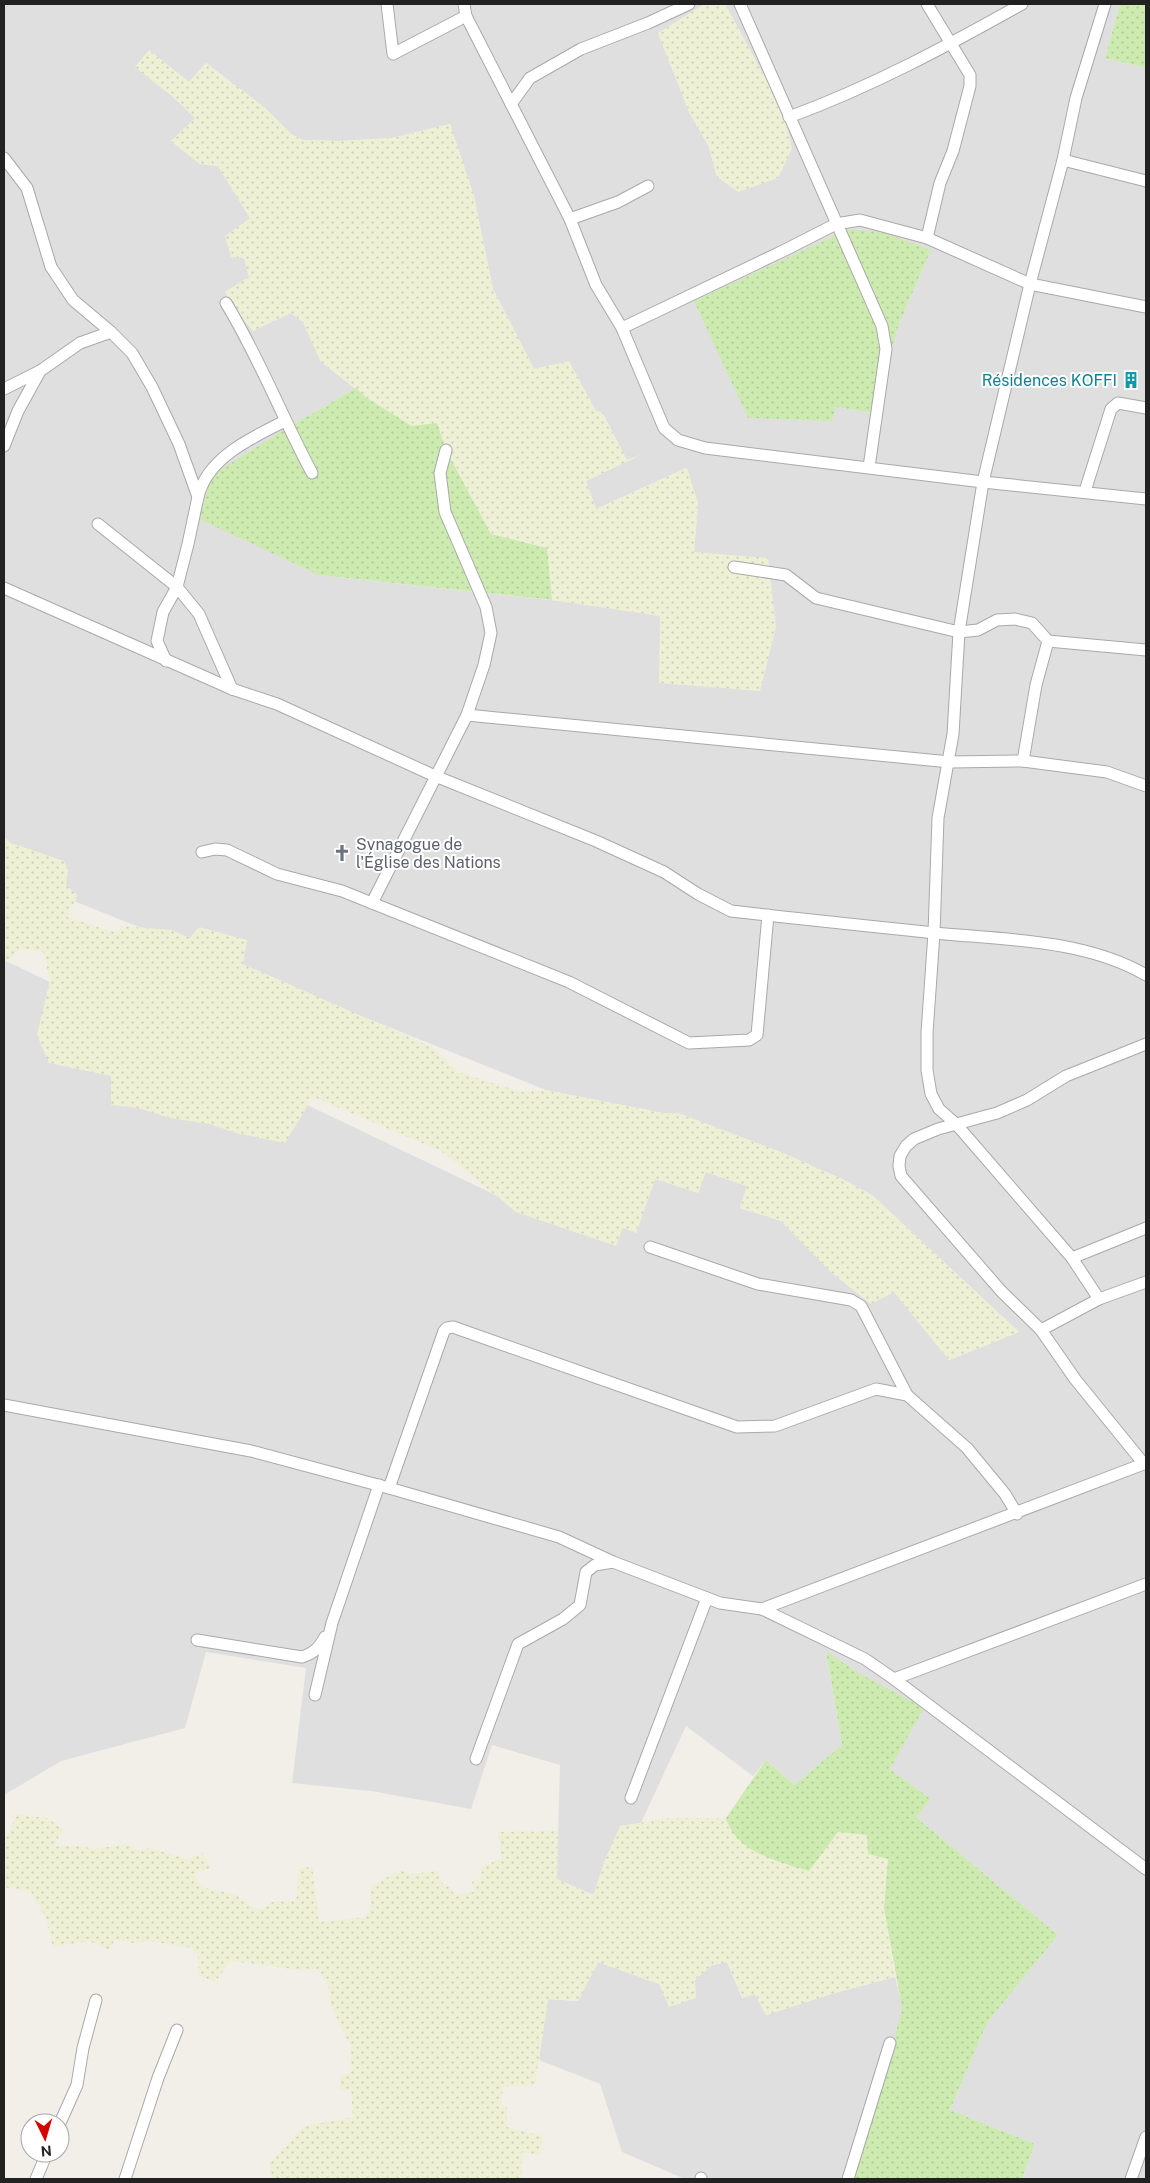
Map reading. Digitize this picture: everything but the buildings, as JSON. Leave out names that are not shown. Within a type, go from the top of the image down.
[{"type":"street","points":[[387,4],[393,54],[466,16]]},
{"type":"street","points":[[464,4],[466,16],[570,220],[589,270],[622,328],[664,428],[678,440],[705,448],[983,482],[1085,491],[1146,499]]},
{"type":"street","points":[[511,104],[530,78],[538,73],[581,49],[648,23],[689,4]]},
{"type":"street","points":[[740,4],[882,326],[886,349],[869,467]]},
{"type":"street","points":[[927,4],[970,75],[970,86],[953,151],[940,184],[927,238]]},
{"type":"street","points":[[789,117],[833,100],[950,44],[1022,4]]},
{"type":"street","points":[[1099,1299],[1072,1258],[956,1124],[939,1109],[931,1094],[927,1070],[927,1033],[934,933],[938,818],[950,762],[959,632],[983,482],[1030,284],[1063,160],[1076,98],[1105,4]]},
{"type":"street","points":[[4,158],[27,188],[51,267],[73,300],[111,332],[132,353],[152,387],[179,444],[198,497]]},
{"type":"street","points":[[1063,160],[1146,181]]},
{"type":"street","points":[[570,220],[618,202],[648,186]]},
{"type":"street","points":[[622,328],[786,250],[836,224],[860,220],[927,238],[1030,284],[1146,307]]},
{"type":"street","points":[[226,303],[245,334],[285,421],[312,473]]},
{"type":"street","points":[[4,389],[40,370],[80,343],[111,332]]},
{"type":"street","points":[[4,446],[18,411],[40,370]]},
{"type":"street","points":[[1085,491],[1110,408],[1118,403],[1146,408]]},
{"type":"street","points":[[166,660],[158,641],[163,612],[177,587],[201,482],[215,464],[261,433],[285,421]]},
{"type":"street","points":[[372,903],[467,715],[484,665],[491,633],[486,607],[445,512],[440,473],[446,450]]},
{"type":"street","points":[[98,524],[177,587],[199,614],[232,689]]},
{"type":"street","points":[[734,567],[786,575],[816,598],[959,632],[978,630],[997,620],[1015,619],[1032,623],[1048,641],[1146,650]]},
{"type":"street","points":[[4,588],[232,689],[277,704],[435,776],[596,841],[664,872],[698,894],[731,911],[1044,943],[1104,956],[1128,965],[1146,975]]},
{"type":"street","points":[[1023,761],[1036,685],[1048,641]]},
{"type":"street","points":[[467,715],[950,762],[1023,761],[1107,772],[1146,786]]},
{"type":"street","points":[[202,852],[215,849],[227,850],[277,874],[342,891],[569,982],[688,1043],[749,1040],[757,1035],[768,915]]},
{"type":"street","points":[[762,1609],[1145,1464],[1075,1380],[1041,1330],[1001,1291],[901,1176],[900,1156],[906,1146],[925,1133],[997,1113],[1027,1100],[1066,1076],[1146,1044]]},
{"type":"street","points":[[1072,1258],[1146,1228]]},
{"type":"street","points":[[650,1247],[758,1284],[851,1300],[861,1306],[907,1395],[967,1448],[1005,1494],[1017,1514]]},
{"type":"street","points":[[1041,1330],[1099,1299],[1146,1282]]},
{"type":"street","points":[[197,1640],[302,1657],[312,1654],[319,1648],[332,1623],[447,1328],[453,1327],[737,1427],[775,1426],[876,1389],[907,1395]]},
{"type":"street","points":[[4,1405],[251,1451],[559,1537],[613,1562],[720,1603],[762,1609],[865,1659],[1146,1870]]},
{"type":"street","points":[[476,1759],[518,1644],[562,1619],[580,1605],[586,1572],[595,1565],[613,1562]]},
{"type":"street","points":[[894,1679],[1146,1584]]},
{"type":"street","points":[[632,1798],[707,1598]]},
{"type":"street","points":[[315,1695],[332,1623]]},
{"type":"street","points":[[65,2113],[77,2086],[83,2048],[96,2000]]},
{"type":"street","points":[[125,2179],[158,2078],[177,2030]]},
{"type":"street","points":[[848,2179],[890,2042]]},
{"type":"street","points":[[1131,2179],[1146,2142]]},
{"type":"street","points":[[36,2179],[43,2163]]},
{"type":"shaded area","points":[[4,4],[705,4],[658,33],[689,112],[709,147],[717,177],[784,113],[725,4],[1120,4],[1105,58],[1146,68],[1146,2179],[1022,2179],[1035,2144],[950,2110],[987,2023],[1058,1935],[916,1817],[931,1799],[890,1769],[855,1671],[826,1652],[842,1745],[794,1785],[766,1760],[753,1776],[686,1726],[640,1825],[620,1827],[605,1860],[594,1895],[557,1879],[560,1765],[492,1745],[471,1809],[371,1791],[292,1783],[306,1668],[206,1652],[185,1728],[61,1761],[4,1795],[4,960],[560,1226],[623,1227],[636,1233],[655,1179],[706,1172],[747,1186],[740,1208],[781,1221],[833,1274],[894,1292],[949,1360],[1019,1332],[872,1195],[842,1179],[783,1153],[678,1113],[663,1113],[546,1090],[4,873]],"holes":[[[149,50],[189,82],[206,63],[264,107],[291,134],[303,140],[340,141],[392,138],[450,124],[474,196],[493,289],[534,369],[569,362],[596,412],[602,412],[627,461],[586,481],[596,509],[686,468],[698,503],[694,552],[660,616],[604,606],[319,575],[282,431],[356,388],[321,362],[303,322],[291,313],[225,292],[249,277],[244,258],[250,218],[218,166],[200,164],[171,141],[196,118],[174,98]],[[931,250],[899,324],[873,413],[836,407]]]},
{"type":"shaded area","points":[[598,1962],[659,1984],[695,1980],[712,1965],[727,1962],[742,1998],[755,1994],[766,2015],[831,1994],[895,1977],[903,2008],[854,2179],[685,2179],[622,2152],[600,2084],[539,2060],[548,1999],[578,2001]]},
{"type":"green space","points":[[705,4],[725,4],[784,113],[792,149],[778,178],[738,192],[717,177],[709,147],[689,112],[658,33]]},
{"type":"green space","points":[[1120,4],[1146,4],[1146,68],[1105,58]]},
{"type":"green space","points":[[149,50],[189,82],[206,63],[264,107],[291,134],[303,140],[340,141],[392,138],[450,124],[474,196],[493,289],[534,369],[569,361],[596,411],[602,412],[627,460],[645,453],[586,481],[596,509],[687,468],[698,503],[694,552],[768,558],[776,627],[760,691],[659,683],[660,616],[552,600],[547,548],[491,534],[446,450],[367,398],[321,362],[303,322],[291,313],[253,331],[237,312],[225,292],[249,277],[244,258],[231,257],[225,236],[250,218],[218,166],[200,164],[171,141],[195,118],[174,98],[135,67]]},
{"type":"green space","points":[[849,229],[885,233],[931,250],[899,324],[873,413],[836,407],[832,421],[748,418],[694,301]]},
{"type":"green space","points":[[356,388],[367,398],[412,426],[437,423],[446,450],[491,534],[547,548],[552,600],[319,575],[199,519],[212,475]]},
{"type":"green space","points":[[4,837],[11,843],[64,861],[68,870],[66,885],[78,896],[67,917],[118,933],[121,926],[172,930],[190,938],[199,927],[247,940],[243,964],[432,1047],[459,1072],[521,1092],[546,1090],[663,1113],[678,1113],[783,1153],[842,1179],[872,1195],[1019,1332],[949,1360],[894,1292],[871,1304],[833,1274],[781,1221],[740,1208],[747,1186],[706,1172],[698,1193],[655,1179],[636,1233],[623,1228],[616,1246],[516,1212],[441,1151],[313,1097],[285,1143],[236,1133],[210,1124],[170,1118],[138,1108],[111,1105],[111,1076],[49,1063],[37,1035],[50,980],[43,952],[22,949],[4,963]]},
{"type":"green space","points":[[826,1651],[855,1671],[924,1708],[890,1769],[931,1799],[916,1817],[1058,1935],[987,2023],[950,2110],[1035,2144],[1022,2179],[854,2179],[885,2076],[902,2008],[884,1908],[888,1859],[868,1854],[867,1835],[838,1832],[809,1871],[772,1859],[748,1847],[731,1830],[726,1818],[766,1760],[794,1785],[842,1745]]},
{"type":"green space","points":[[17,1814],[47,1818],[63,1829],[54,1846],[79,1846],[95,1849],[127,1844],[138,1850],[150,1848],[187,1859],[203,1853],[211,1868],[194,1874],[202,1887],[236,1895],[256,1909],[265,1908],[272,1902],[296,1901],[300,1868],[312,1867],[319,1922],[366,1917],[371,1903],[371,1886],[400,1870],[410,1874],[438,1871],[441,1882],[451,1889],[455,1895],[474,1892],[472,1881],[481,1878],[482,1867],[501,1858],[498,1832],[558,1831],[557,1879],[593,1895],[605,1860],[620,1826],[669,1818],[726,1818],[730,1831],[837,1832],[867,1835],[868,1854],[888,1859],[884,1908],[895,1977],[831,1994],[766,2015],[755,1994],[743,1998],[727,1962],[712,1965],[695,1980],[696,1998],[669,2007],[659,1984],[598,1962],[578,2001],[548,1999],[535,2085],[503,2087],[501,2105],[507,2107],[507,2127],[543,2136],[540,2155],[522,2152],[522,2179],[273,2179],[269,2164],[304,2126],[353,2117],[351,2089],[340,2090],[340,2076],[352,2071],[350,2045],[331,2007],[328,1984],[317,1969],[300,1970],[231,1961],[215,1982],[198,1975],[198,1955],[192,1948],[148,1941],[132,1943],[115,1939],[109,1950],[89,1941],[53,1947],[46,1918],[31,1892],[4,1887],[4,1840]]},
{"type":"place","name":"Résidences KOFFI","points":[[1131,380]]},
{"type":"place","name":"Synagogue de l'Église des Nations","points":[[342,853]]}]
